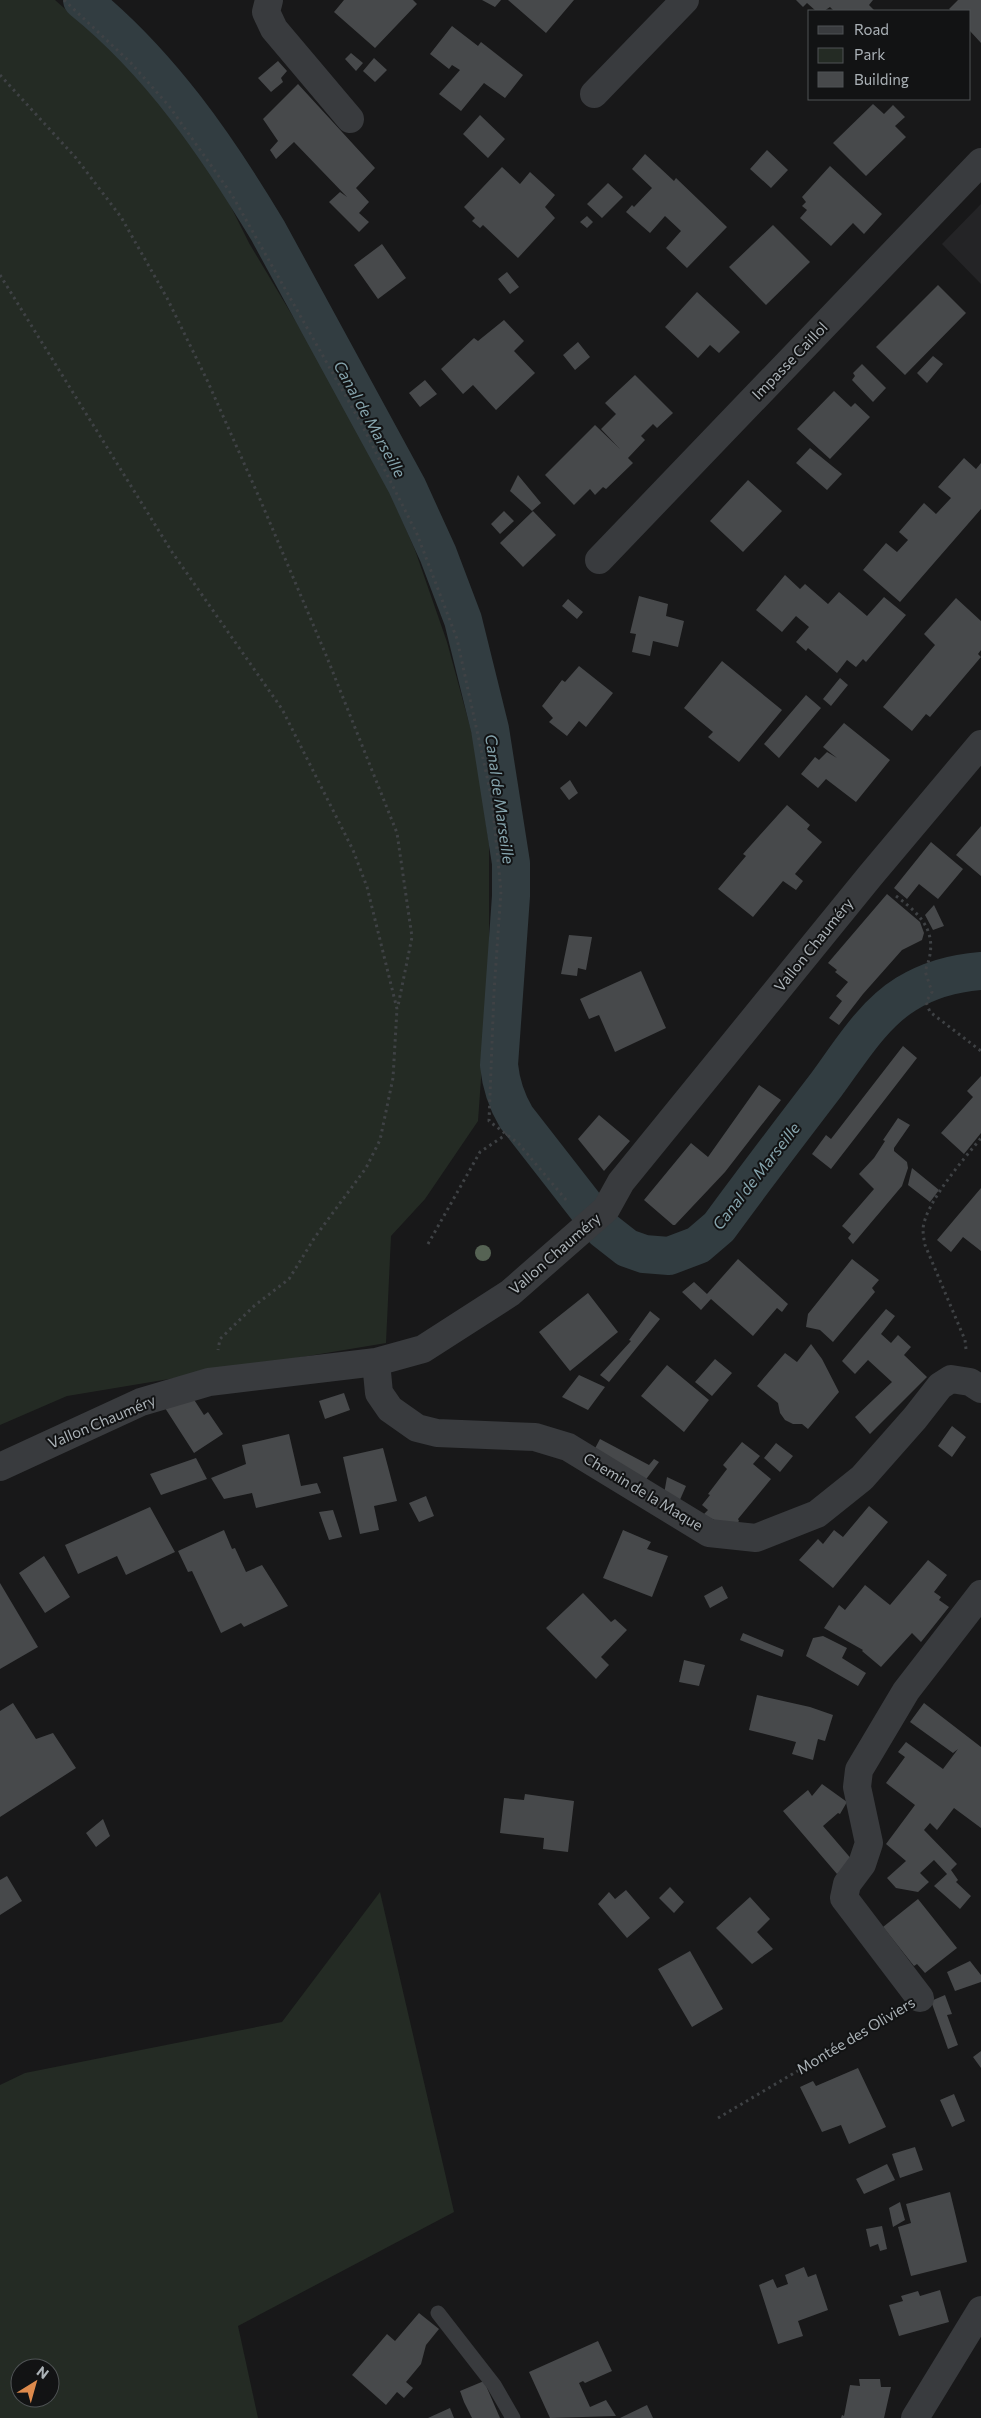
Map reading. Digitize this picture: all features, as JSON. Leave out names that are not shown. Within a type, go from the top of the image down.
[{"type":"street","points":[[269,0],[266,12],[274,29],[350,119]]},
{"type":"street","points":[[594,94],[685,0]]},
{"type":"street","name":"Impasse Caillol","points":[[599,560],[981,162]]},
{"type":"street","name":"Vallon Chauméry","points":[[0,1467],[141,1402],[209,1382],[376,1362],[422,1349],[510,1293],[597,1218],[621,1182],[870,876],[981,744]]},
{"type":"street","name":"Chemin de la Maque","points":[[376,1362],[379,1393],[390,1409],[417,1428],[437,1433],[535,1437],[568,1447],[710,1534],[756,1538],[817,1514],[862,1478],[940,1386],[951,1379],[975,1386]]},
{"type":"street","name":"Montée des Oliviers","points":[[920,1998],[844,1898],[847,1884],[862,1864],[869,1843],[857,1787],[859,1770],[906,1692],[981,1594]]},
{"type":"street","points":[[915,2418],[981,2310]]},
{"type":"lane","points":[[438,2313],[494,2385],[513,2418]]},
{"type":"path","points":[[64,0],[131,63],[169,106],[232,195],[362,426],[417,534],[458,639],[492,800],[500,891],[489,1121],[519,1144],[597,1218]]},
{"type":"path","points":[[0,74],[76,158],[121,217],[167,298],[207,380],[314,628],[397,833],[412,936],[397,1009],[393,1078],[380,1140],[366,1168],[315,1237],[289,1279],[254,1306],[220,1339],[217,1356]]},
{"type":"path","points":[[0,275],[167,544],[282,709],[353,850],[366,887],[397,1009]]},
{"type":"path","points":[[916,911],[922,918],[932,941],[932,956],[925,972],[932,992],[926,1002],[930,1012],[981,1051]]},
{"type":"path","points":[[428,1244],[480,1152],[507,1134]]},
{"type":"path","points":[[975,1386],[965,1340],[925,1245],[924,1229],[928,1215],[941,1190],[981,1138]]},
{"type":"path","name":"Montée des Oliviers","points":[[718,2118],[920,1998]]},
{"type":"shaded area","points":[[981,204],[981,284],[942,244]]},
{"type":"green space","points":[[0,0],[55,0],[185,115],[249,243],[338,392],[380,469],[415,550],[447,642],[475,745],[489,844],[489,967],[478,1121],[425,1199],[391,1236],[386,1343],[67,1396],[0,1425]]},
{"type":"green space","points":[[380,1892],[454,2212],[238,2326],[258,2418],[0,2418],[0,2085],[25,2073],[282,2022]]},
{"type":"building","points":[[344,0],[413,0],[417,4],[375,48],[334,12]]},
{"type":"building","points":[[482,0],[501,0],[495,7]]},
{"type":"building","points":[[508,0],[574,0],[546,33]]},
{"type":"building","points":[[796,0],[873,0],[869,5],[874,10],[833,10],[830,7],[826,10],[815,10],[807,3],[803,7]]},
{"type":"building","points":[[958,0],[981,0],[981,43],[971,32],[971,10],[949,9]]},
{"type":"building","points":[[452,26],[478,46],[481,42],[523,75],[505,98],[484,83],[461,111],[439,94],[460,70],[452,65],[449,69],[430,54]]},
{"type":"building","points":[[351,53],[363,63],[356,71],[345,59]]},
{"type":"building","points":[[374,58],[387,70],[375,82],[363,71]]},
{"type":"building","points":[[278,61],[287,71],[281,78],[283,82],[271,92],[258,78]]},
{"type":"building","points":[[298,84],[375,168],[356,188],[369,202],[359,213],[369,222],[359,232],[329,202],[340,192],[347,197],[294,142],[276,159],[270,150],[278,141],[263,119]]},
{"type":"building","points":[[873,104],[884,114],[893,105],[905,117],[895,126],[906,137],[866,176],[833,143]]},
{"type":"building","points":[[480,115],[505,139],[488,158],[463,134]]},
{"type":"building","points":[[767,150],[788,170],[771,188],[750,169]]},
{"type":"building","points":[[645,154],[674,181],[676,178],[727,227],[687,268],[666,248],[681,231],[665,216],[650,233],[626,212],[632,205],[634,207],[652,188],[632,169]]},
{"type":"building","points":[[830,166],[882,214],[864,234],[853,223],[831,246],[800,218],[807,210],[802,206],[806,202],[802,197]]},
{"type":"building","points":[[502,167],[520,184],[530,172],[555,195],[545,207],[555,218],[518,258],[483,225],[480,228],[472,221],[475,218],[464,207]]},
{"type":"building","points":[[608,183],[623,197],[602,218],[587,204]]},
{"type":"building","points":[[587,216],[593,222],[587,228],[580,222]]},
{"type":"building","points":[[773,225],[810,262],[766,305],[729,267]]},
{"type":"building","points":[[382,244],[406,278],[378,299],[354,265]]},
{"type":"building","points":[[507,272],[519,287],[510,294],[498,279]]},
{"type":"building","points":[[938,285],[966,313],[905,375],[876,347]]},
{"type":"building","points":[[697,292],[740,332],[719,353],[710,345],[698,358],[665,327]]},
{"type":"building","points":[[504,320],[524,341],[514,351],[535,373],[496,410],[473,385],[463,394],[441,369],[474,338],[478,341]]},
{"type":"building","points":[[578,342],[590,357],[575,370],[563,355]]},
{"type":"building","points":[[933,356],[943,364],[927,383],[917,373]]},
{"type":"building","points":[[862,364],[886,388],[873,402],[852,380],[855,376],[853,373]]},
{"type":"building","points":[[635,375],[673,413],[657,428],[653,424],[641,436],[645,440],[628,458],[633,463],[606,489],[603,487],[595,495],[590,489],[574,505],[545,475],[595,425],[620,449],[601,429],[616,414],[605,403]]},
{"type":"building","points":[[425,380],[437,394],[420,407],[409,393]]},
{"type":"building","points":[[834,391],[851,407],[855,403],[870,417],[830,459],[797,429]]},
{"type":"building","points":[[810,448],[842,474],[827,490],[796,463]]},
{"type":"building","points":[[964,458],[976,469],[981,463],[981,509],[900,602],[863,570],[886,543],[897,552],[908,540],[899,532],[924,503],[936,514],[951,498],[938,487]]},
{"type":"building","points":[[518,475],[541,503],[532,511],[510,491]]},
{"type":"building","points":[[748,480],[782,511],[743,552],[710,521]]},
{"type":"building","points":[[504,511],[514,521],[500,534],[491,524]]},
{"type":"building","points":[[533,511],[556,535],[523,567],[500,543]]},
{"type":"building","points":[[785,575],[800,589],[805,584],[828,604],[839,592],[867,616],[884,597],[906,615],[866,662],[863,659],[856,667],[847,660],[837,673],[808,648],[806,651],[796,642],[809,627],[796,616],[782,632],[756,610]]},
{"type":"building","points":[[639,596],[668,604],[666,616],[684,621],[678,647],[653,641],[650,656],[632,652],[636,634],[630,633]]},
{"type":"building","points":[[956,598],[981,621],[981,650],[978,654],[981,657],[930,717],[926,714],[912,731],[883,707],[935,645],[924,634]]},
{"type":"building","points":[[568,599],[583,612],[577,619],[562,606]]},
{"type":"building","points":[[722,661],[782,710],[739,762],[708,737],[713,732],[684,708]]},
{"type":"building","points":[[579,666],[613,693],[586,727],[579,721],[567,736],[549,722],[553,718],[542,706],[562,680],[565,682]]},
{"type":"building","points":[[840,678],[848,685],[831,706],[823,699]]},
{"type":"building","points":[[806,695],[821,708],[779,758],[764,744]]},
{"type":"building","points":[[844,723],[890,760],[856,802],[826,779],[818,788],[801,774],[815,757],[819,760],[827,752],[837,758],[823,747]]},
{"type":"building","points":[[570,780],[578,793],[569,800],[560,788]]},
{"type":"building","points":[[787,805],[810,825],[807,829],[822,842],[795,874],[803,881],[796,890],[783,881],[753,917],[718,889],[746,856],[743,854]]},
{"type":"building","points":[[981,826],[981,876],[956,855]]},
{"type":"building","points":[[931,842],[963,869],[938,899],[919,884],[907,899],[894,888]]},
{"type":"building","points":[[887,894],[920,922],[924,933],[922,940],[902,950],[863,994],[839,1025],[829,1018],[842,1001],[836,996],[848,982],[835,972],[837,970],[828,963]]},
{"type":"building","points":[[934,905],[944,926],[933,930],[925,915]]},
{"type":"building","points":[[569,935],[592,937],[586,970],[578,968],[577,976],[561,974]]},
{"type":"building","points":[[641,971],[666,1028],[615,1052],[599,1015],[589,1019],[580,999]]},
{"type":"building","points":[[903,1046],[917,1058],[831,1169],[812,1154],[826,1135],[831,1139]]},
{"type":"building","points":[[981,1076],[981,1133],[964,1154],[941,1133],[973,1097],[967,1091]]},
{"type":"building","points":[[759,1085],[781,1100],[725,1172],[673,1225],[644,1200],[691,1143],[708,1157]]},
{"type":"building","points":[[599,1115],[630,1141],[604,1171],[578,1139]]},
{"type":"building","points":[[898,1118],[910,1125],[894,1148],[894,1151],[907,1162],[908,1168],[902,1186],[853,1244],[848,1238],[851,1234],[842,1226],[874,1189],[859,1174],[874,1158],[885,1141],[883,1140]]},
{"type":"building","points":[[912,1168],[939,1190],[930,1202],[908,1185]]},
{"type":"building","points":[[981,1188],[981,1251],[963,1237],[951,1252],[937,1240]]},
{"type":"building","points":[[738,1259],[788,1304],[782,1312],[777,1308],[753,1336],[711,1299],[701,1310],[682,1292],[694,1282],[707,1294]]},
{"type":"building","points":[[852,1259],[879,1280],[872,1288],[875,1292],[833,1342],[820,1330],[806,1327],[808,1314]]},
{"type":"building","points":[[588,1293],[618,1332],[570,1371],[539,1332]]},
{"type":"building","points":[[886,1309],[895,1316],[881,1334],[891,1343],[898,1335],[911,1347],[904,1355],[927,1377],[870,1434],[855,1417],[892,1382],[868,1360],[855,1374],[842,1361]]},
{"type":"building","points":[[650,1311],[660,1319],[609,1382],[600,1375],[631,1341],[629,1340]]},
{"type":"building","points":[[811,1344],[822,1359],[839,1392],[808,1429],[802,1424],[793,1424],[785,1420],[780,1413],[778,1403],[757,1386],[785,1353],[797,1362]]},
{"type":"building","points":[[715,1359],[732,1373],[712,1396],[695,1382]]},
{"type":"building","points":[[667,1365],[709,1400],[684,1432],[641,1396]]},
{"type":"building","points":[[579,1375],[605,1387],[588,1410],[562,1397]]},
{"type":"building","points":[[344,1393],[350,1410],[325,1419],[319,1401]]},
{"type":"building","points":[[193,1398],[204,1415],[208,1412],[223,1434],[194,1453],[165,1408]]},
{"type":"building","points":[[952,1426],[966,1437],[952,1457],[938,1446]]},
{"type":"building","points":[[289,1434],[301,1486],[317,1483],[321,1493],[256,1508],[252,1493],[224,1499],[211,1478],[246,1464],[242,1445]]},
{"type":"building","points":[[600,1439],[649,1465],[654,1459],[659,1462],[644,1482],[592,1454]]},
{"type":"building","points":[[742,1442],[760,1456],[753,1464],[771,1479],[738,1519],[739,1521],[733,1528],[703,1515],[708,1510],[702,1505],[727,1469],[723,1465]]},
{"type":"building","points":[[776,1443],[793,1456],[780,1472],[764,1458]]},
{"type":"building","points":[[383,1448],[397,1501],[374,1506],[379,1530],[360,1534],[343,1457]]},
{"type":"building","points":[[196,1458],[207,1479],[161,1495],[150,1474]]},
{"type":"building","points":[[667,1477],[686,1486],[679,1502],[664,1494]]},
{"type":"building","points":[[426,1496],[434,1516],[419,1522],[409,1503]]},
{"type":"building","points":[[869,1506],[888,1522],[833,1588],[799,1560],[818,1539],[823,1544],[834,1530],[843,1537]]},
{"type":"building","points":[[150,1507],[175,1552],[126,1575],[117,1556],[78,1574],[65,1545]]},
{"type":"building","points":[[333,1510],[342,1537],[329,1540],[319,1512]]},
{"type":"building","points":[[224,1530],[232,1549],[235,1548],[246,1572],[262,1565],[288,1606],[244,1627],[241,1623],[221,1633],[192,1571],[188,1572],[178,1551]]},
{"type":"building","points":[[623,1530],[651,1542],[647,1549],[668,1556],[652,1597],[603,1578]]},
{"type":"building","points":[[44,1556],[70,1597],[45,1613],[19,1573]]},
{"type":"building","points":[[928,1560],[947,1575],[934,1592],[941,1597],[939,1600],[949,1607],[921,1642],[912,1633],[881,1667],[863,1650],[824,1628],[839,1605],[845,1610],[865,1585],[890,1605]]},
{"type":"building","points":[[0,1583],[38,1647],[0,1669]]},
{"type":"building","points":[[722,1586],[728,1598],[710,1608],[704,1596]]},
{"type":"building","points":[[583,1593],[611,1622],[615,1619],[627,1630],[601,1657],[609,1665],[596,1679],[546,1628]]},
{"type":"building","points":[[743,1633],[784,1650],[782,1657],[740,1640]]},
{"type":"building","points":[[823,1636],[847,1648],[842,1658],[866,1673],[858,1686],[806,1656],[813,1638]]},
{"type":"building","points":[[684,1660],[705,1665],[699,1686],[679,1682]]},
{"type":"building","points":[[757,1695],[810,1707],[833,1715],[825,1741],[818,1739],[813,1760],[792,1754],[796,1742],[749,1730]]},
{"type":"building","points":[[13,1703],[36,1739],[53,1733],[76,1768],[0,1817],[0,1711]]},
{"type":"building","points":[[924,1703],[981,1747],[981,1828],[954,1808],[937,1830],[930,1823],[924,1830],[957,1864],[951,1870],[958,1880],[956,1882],[971,1896],[960,1909],[934,1886],[947,1874],[934,1860],[920,1873],[929,1882],[918,1892],[896,1888],[887,1878],[906,1861],[886,1844],[915,1805],[886,1783],[905,1757],[898,1752],[906,1742],[943,1769],[958,1749],[953,1753],[910,1722]]},
{"type":"building","points":[[822,1784],[847,1802],[840,1814],[838,1813],[823,1826],[854,1862],[837,1874],[783,1811],[808,1790],[812,1796]]},
{"type":"building","points":[[525,1794],[574,1801],[568,1852],[543,1849],[544,1838],[500,1833],[504,1798],[524,1800]]},
{"type":"building","points":[[103,1819],[110,1836],[96,1847],[86,1833]]},
{"type":"building","points":[[7,1876],[22,1901],[0,1915],[0,1880]]},
{"type":"building","points":[[670,1887],[684,1902],[674,1913],[659,1898]]},
{"type":"building","points":[[626,1890],[650,1918],[627,1938],[598,1904],[609,1892],[615,1899]]},
{"type":"building","points":[[750,1897],[770,1919],[757,1932],[773,1949],[752,1964],[716,1928]]},
{"type":"building","points":[[918,1899],[957,1948],[925,1973],[917,1964],[914,1966],[883,1927]]},
{"type":"building","points":[[690,1951],[723,2009],[692,2027],[658,1969]]},
{"type":"building","points":[[970,1961],[981,1975],[981,1982],[955,1991],[947,1972]]},
{"type":"building","points":[[945,1995],[952,2014],[947,2015],[958,2045],[948,2049],[931,2001]]},
{"type":"building","points":[[981,2051],[981,2068],[973,2057]]},
{"type":"building","points":[[858,2068],[886,2127],[849,2144],[841,2125],[822,2132],[800,2087],[813,2081],[816,2086]]},
{"type":"building","points":[[954,2094],[965,2121],[952,2127],[940,2100]]},
{"type":"building","points":[[915,2147],[923,2170],[900,2178],[892,2154]]},
{"type":"building","points":[[887,2164],[895,2180],[864,2194],[856,2179]]},
{"type":"building","points":[[950,2192],[967,2262],[911,2276],[898,2227],[911,2223],[906,2204]]},
{"type":"building","points":[[900,2202],[905,2220],[893,2227],[889,2208]]},
{"type":"building","points":[[882,2226],[887,2249],[880,2251],[878,2244],[870,2247],[866,2229]]},
{"type":"building","points":[[804,2267],[808,2277],[816,2274],[828,2310],[798,2321],[803,2336],[778,2344],[759,2285],[773,2279],[777,2288],[788,2284],[785,2275]]},
{"type":"building","points":[[940,2290],[949,2322],[899,2336],[889,2305],[903,2301],[901,2296],[918,2291],[920,2296]]},
{"type":"building","points":[[419,2313],[439,2329],[426,2345],[421,2364],[406,2382],[413,2388],[404,2398],[397,2392],[386,2405],[352,2375],[387,2334],[395,2341]]},
{"type":"building","points":[[598,2341],[612,2371],[585,2383],[583,2381],[579,2383],[590,2407],[606,2400],[616,2416],[550,2418],[529,2372]]},
{"type":"building","points":[[859,2379],[880,2379],[881,2387],[891,2387],[884,2418],[841,2418],[842,2415],[844,2416],[850,2385],[860,2386]]},
{"type":"building","points":[[484,2381],[500,2418],[472,2418],[464,2402],[460,2391]]},
{"type":"building","points":[[647,2405],[653,2418],[620,2418]]},
{"type":"building","points":[[450,2408],[454,2418],[428,2418]]},
{"type":"waterway","name":"Canal de Marseille","points":[[82,0],[137,51],[162,78],[207,137],[249,199],[407,486],[438,554],[463,620],[490,729],[511,863],[511,896],[499,1065],[503,1086],[516,1117],[604,1230],[627,1248],[644,1254],[669,1256],[698,1245],[719,1227],[862,1036],[882,1013],[906,994],[933,981],[951,975],[981,971]]}]
